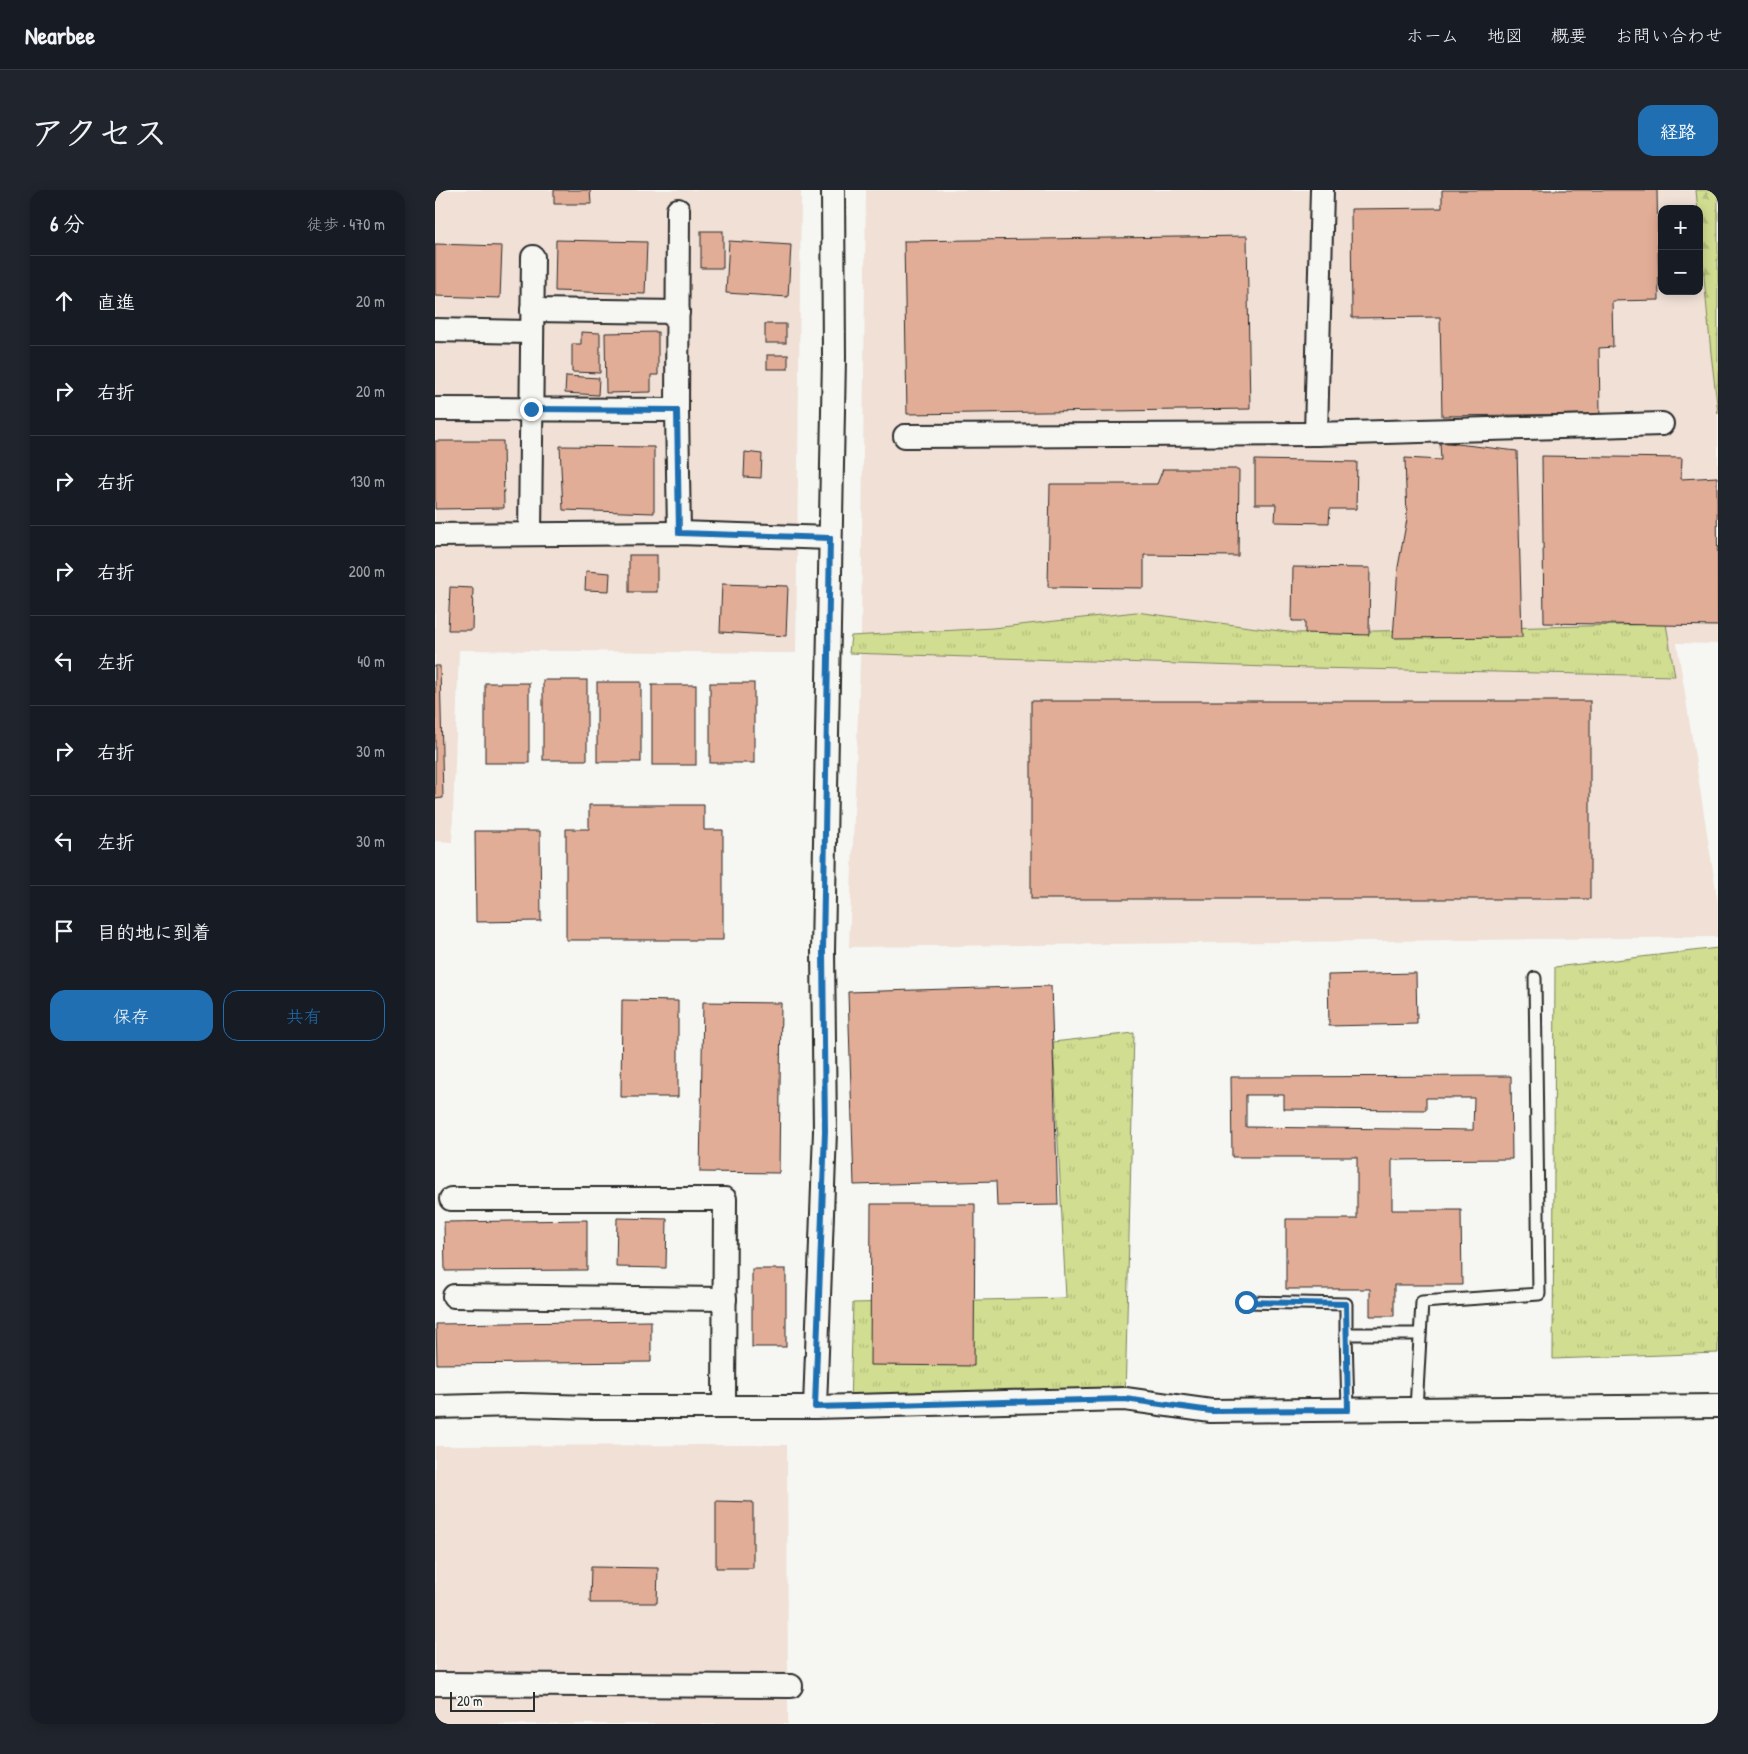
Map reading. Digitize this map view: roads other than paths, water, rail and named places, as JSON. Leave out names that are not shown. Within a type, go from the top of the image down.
[{"type":"street","points":[[815,1407],[825,1131],[823,951],[834,357],[833,190]]},
{"type":"street","points":[[1316,434],[1322,190]]},
{"type":"street","points":[[678,210],[677,410],[679,533]]},
{"type":"street","points":[[530,534],[533,257]]},
{"type":"street","points":[[435,330],[532,321],[678,312]]},
{"type":"street","points":[[435,409],[677,410]]},
{"type":"street","points":[[905,436],[1316,434],[1662,424]]},
{"type":"street","points":[[435,535],[679,533],[830,538]]},
{"type":"street","points":[[451,1199],[725,1199],[724,1407]]},
{"type":"street","points":[[454,1296],[725,1299]]},
{"type":"street","points":[[435,1407],[521,1405],[592,1407],[815,1407],[1125,1399],[1211,1411],[1718,1406]]},
{"type":"street","points":[[435,1684],[791,1686]]},
{"type":"lane","points":[[1416,1409],[1422,1302],[1539,1294],[1535,978]]},
{"type":"lane","points":[[1246,1302],[1346,1304],[1348,1410]]},
{"type":"lane","points":[[1346,1334],[1420,1334]]}]
